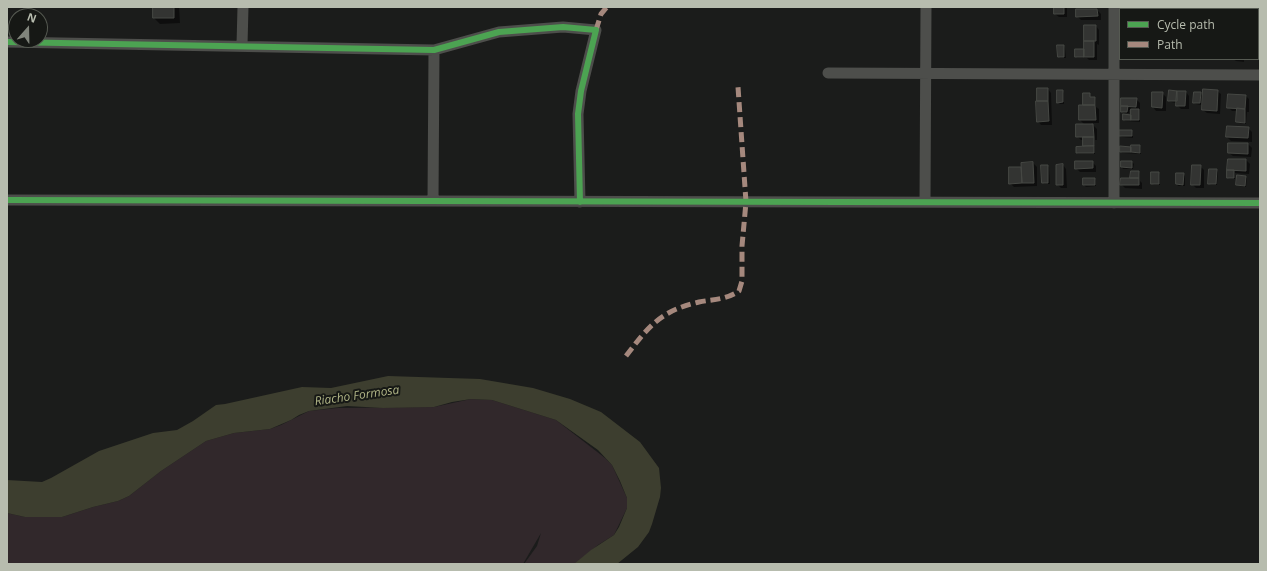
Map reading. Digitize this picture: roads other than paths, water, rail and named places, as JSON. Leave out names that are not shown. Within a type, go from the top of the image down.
[{"type":"street","points":[[242,45],[243,7]]},
{"type":"street","points":[[925,202],[926,7]]},
{"type":"street","points":[[1114,7],[1114,203]]},
{"type":"street","points":[[7,42],[242,45],[434,50],[500,32],[563,27],[596,30],[581,91],[578,114],[580,202]]},
{"type":"street","points":[[433,201],[434,50]]},
{"type":"street","points":[[828,73],[1260,75]]},
{"type":"street","points":[[7,200],[1260,203]]},
{"type":"water","name":"Riacho Formosa","points":[[388,376],[480,379],[533,388],[570,399],[601,412],[640,442],[659,468],[661,488],[660,497],[649,532],[638,547],[617,564],[574,564],[591,550],[614,535],[627,508],[627,498],[612,465],[598,450],[556,420],[492,400],[471,399],[434,407],[383,408],[347,406],[309,411],[270,429],[234,433],[206,441],[161,471],[129,496],[118,501],[62,517],[25,517],[7,513],[7,480],[42,482],[99,451],[153,433],[177,430],[216,405],[302,387],[331,388]]}]
